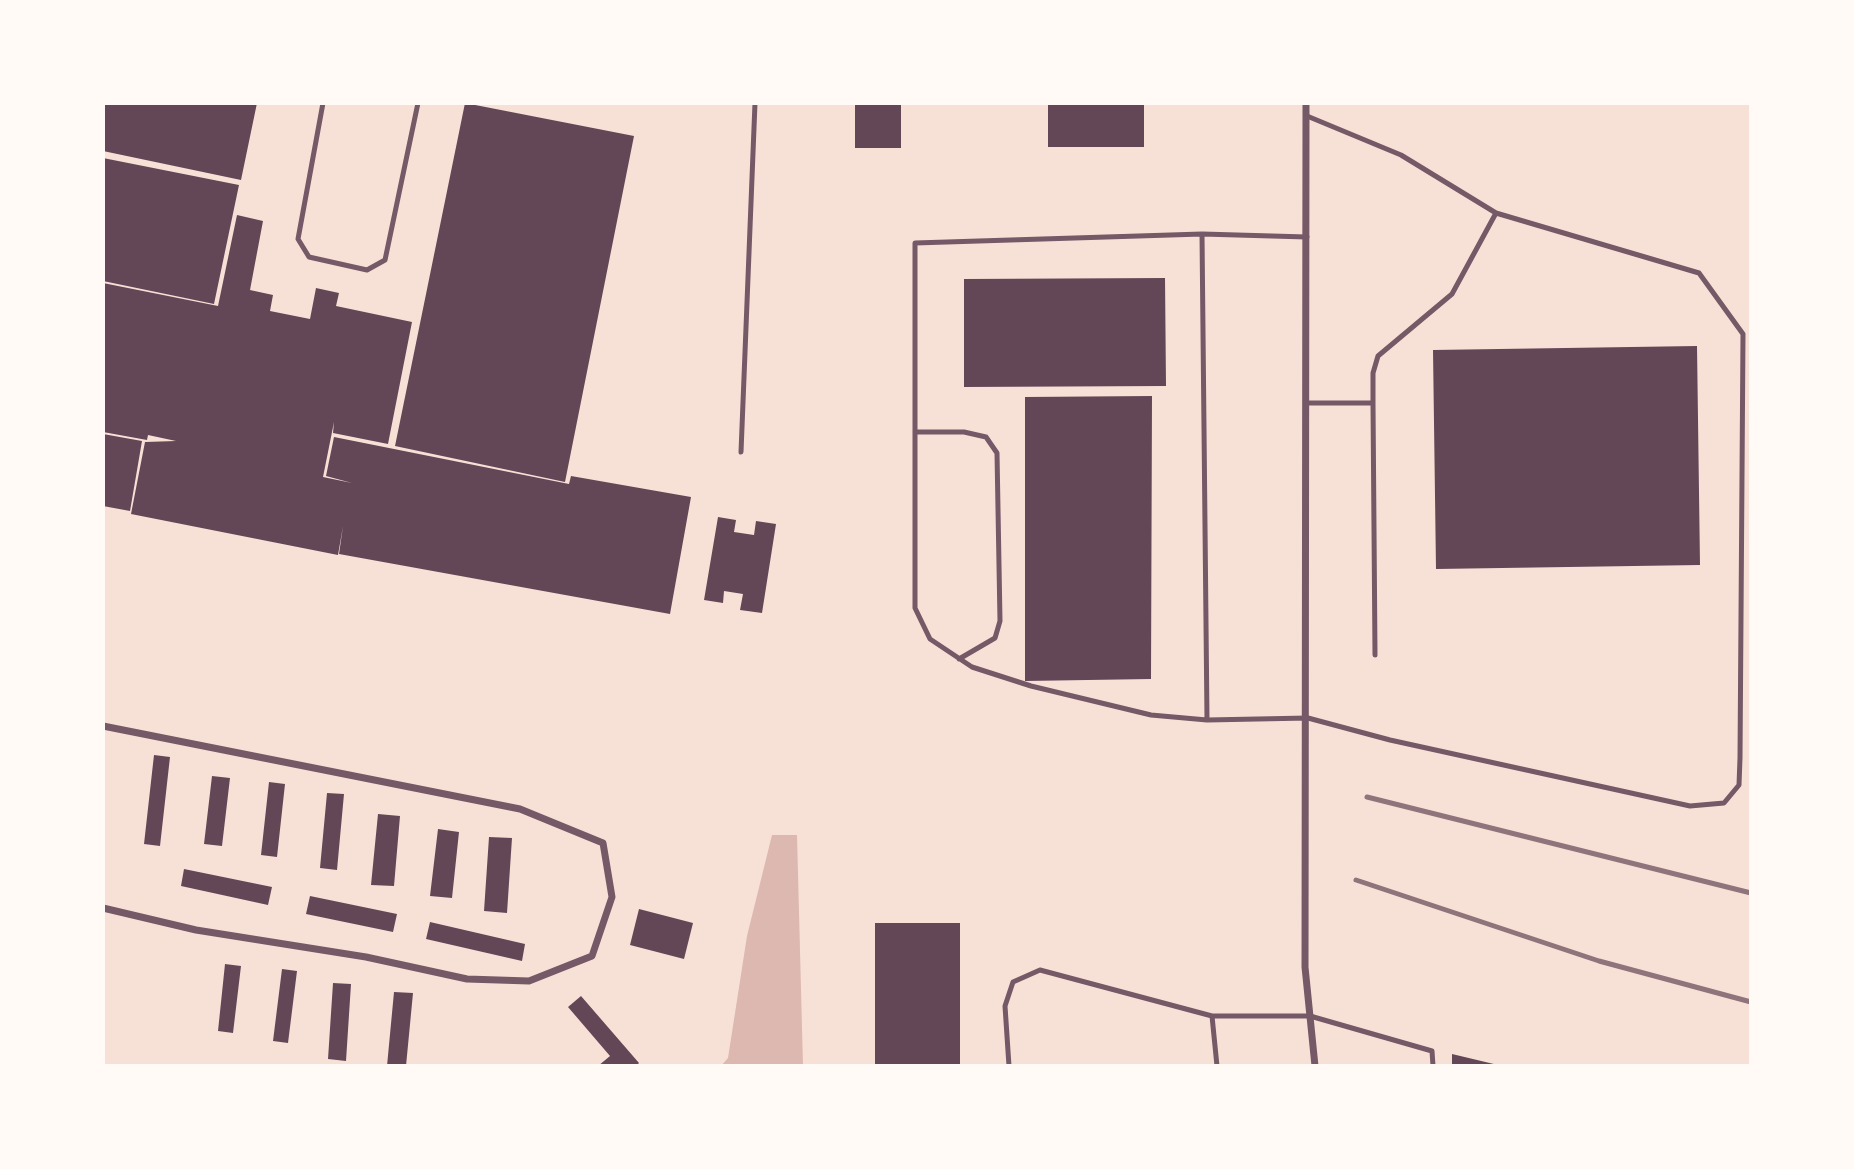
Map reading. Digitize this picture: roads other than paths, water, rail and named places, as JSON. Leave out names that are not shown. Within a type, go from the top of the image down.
[{"type":"street","points":[[1306,103],[1306,967],[1315,1066]]},
{"type":"street","points":[[103,726],[520,809],[603,843],[612,897],[592,956],[529,981],[467,979],[366,957],[196,930],[103,908]]},
{"type":"lane","points":[[323,103],[298,240],[309,257],[367,270],[385,260],[418,103]]},
{"type":"lane","points":[[741,452],[755,103]]},
{"type":"lane","points":[[1307,116],[1401,155],[1496,213],[1699,273],[1743,334],[1739,785],[1724,803],[1690,806],[1390,740],[1308,718],[1207,720],[1151,715],[972,667],[930,639],[915,608],[915,243],[1202,234],[1307,237]]},
{"type":"lane","points":[[1375,655],[1373,373],[1378,356],[1452,294],[1496,213]]},
{"type":"lane","points":[[1202,234],[1207,720]]},
{"type":"lane","points":[[1307,403],[1373,403]]},
{"type":"lane","points":[[915,432],[964,432],[986,437],[997,453],[1000,621],[995,638],[959,659]]},
{"type":"lane","points":[[1009,1066],[1005,1006],[1013,982],[1040,970],[1212,1016],[1310,1016],[1432,1051],[1433,1066]]},
{"type":"lane","points":[[1212,1016],[1217,1066]]},
{"type":"railway","points":[[1367,797],[1751,893]]},
{"type":"railway","points":[[1356,880],[1599,961],[1751,1002]]}]
